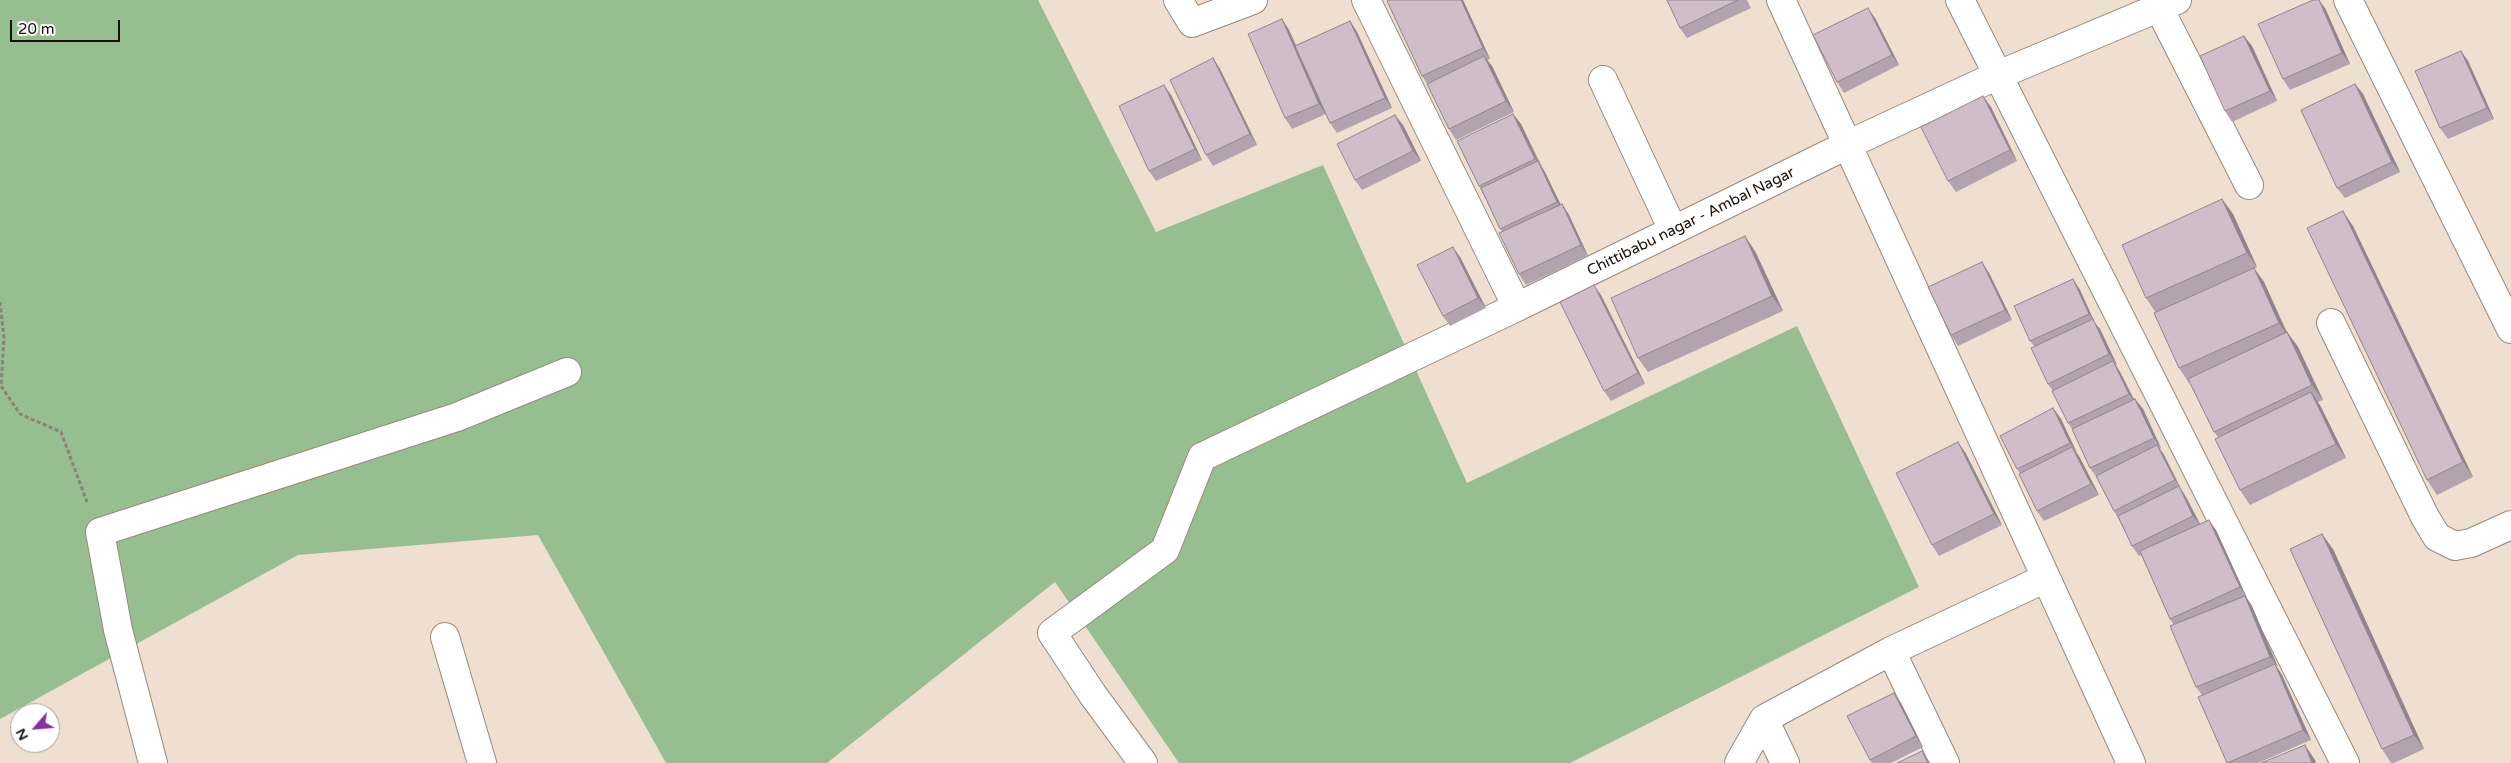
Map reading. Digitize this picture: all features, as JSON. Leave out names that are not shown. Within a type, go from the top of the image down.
[{"type":"street","points":[[1178,0],[1192,23],[1253,0]]},
{"type":"street","points":[[1366,0],[1517,307]]},
{"type":"street","points":[[1781,0],[2130,763]]},
{"type":"street","points":[[1960,0],[1996,76],[2345,763]]},
{"type":"street","points":[[2348,0],[2511,329]]},
{"type":"street","points":[[2164,3],[2249,185]]},
{"type":"street","name":"Chittibabu nagar - Ambal Nagar","points":[[1143,763],[1093,695],[1052,633],[1165,550],[1202,457],[1517,307],[1847,145],[1996,76],[2164,3]]},
{"type":"street","points":[[1603,80],[1673,230]]},
{"type":"street","points":[[2331,323],[2424,517],[2437,537],[2455,546],[2472,543],[2511,525]]},
{"type":"street","points":[[153,763],[118,630],[100,532],[457,417],[567,372]]},
{"type":"street","points":[[1739,763],[1764,719],[1891,651],[2046,578]]},
{"type":"street","points":[[446,637],[482,763]]},
{"type":"street","points":[[1891,651],[1945,763]]},
{"type":"street","points":[[1764,719],[1785,763]]},
{"type":"path","points":[[0,302],[4,338],[1,386],[20,414],[61,432],[100,532]]},
{"type":"green space","points":[[0,0],[1038,0],[1156,232],[1323,165],[1467,483],[1797,326],[1919,587],[1570,763],[1179,763],[1055,582],[827,763],[666,763],[538,535],[298,555],[29,703],[10,703],[10,713],[0,719]]},
{"type":"building","points":[[1461,0],[1483,48],[1422,76],[1387,1]]},
{"type":"building","points":[[1667,0],[1738,0],[1680,28]]},
{"type":"building","points":[[2313,0],[2319,0],[2342,53],[2283,79],[2258,24]]},
{"type":"building","points":[[1868,8],[1892,55],[1837,82],[1813,35]]},
{"type":"building","points":[[1282,19],[1319,104],[1285,118],[1248,34]]},
{"type":"building","points":[[1350,21],[1385,98],[1330,123],[1295,46]]},
{"type":"building","points":[[2244,36],[2270,91],[2225,111],[2200,56]]},
{"type":"building","points":[[2461,51],[2487,108],[2440,128],[2415,71]]},
{"type":"building","points":[[1484,56],[1506,101],[1449,129],[1427,84]]},
{"type":"building","points":[[1213,58],[1250,134],[1206,155],[1170,80]]},
{"type":"building","points":[[2355,84],[2392,162],[2337,188],[2301,110]]},
{"type":"building","points":[[1164,85],[1195,149],[1149,171],[1119,106]]},
{"type":"building","points":[[1983,96],[2010,150],[1948,181],[1921,127]]},
{"type":"building","points":[[1513,114],[1535,159],[1479,186],[1457,141]]},
{"type":"building","points":[[1395,115],[1413,151],[1355,180],[1337,144]]},
{"type":"building","points":[[1538,161],[1557,202],[1500,229],[1481,188]]},
{"type":"building","points":[[2222,199],[2247,253],[2146,298],[2122,245]]},
{"type":"building","points":[[1562,204],[1581,245],[1519,274],[1499,233]]},
{"type":"building","points":[[2343,211],[2463,462],[2427,480],[2307,228]]},
{"type":"building","points":[[1745,236],[1772,296],[1638,358],[1611,298]]},
{"type":"building","points":[[1453,247],[1478,298],[1443,316],[1417,265]]},
{"type":"building","points":[[1982,262],[2005,310],[1951,335],[1928,287]]},
{"type":"building","points":[[2254,268],[2279,323],[2179,368],[2154,313]]},
{"type":"building","points":[[2073,279],[2089,314],[2030,341],[2014,306]]},
{"type":"building","points":[[1594,285],[1638,373],[1604,391],[1560,302]]},
{"type":"building","points":[[2093,319],[2109,354],[2048,384],[2031,348]]},
{"type":"building","points":[[2287,332],[2312,385],[2214,432],[2188,379]]},
{"type":"building","points":[[2113,361],[2129,394],[2068,423],[2052,391]]},
{"type":"building","points":[[2311,392],[2336,444],[2240,490],[2215,439]]},
{"type":"building","points":[[2135,399],[2154,438],[2090,468],[2072,429]]},
{"type":"building","points":[[2053,408],[2070,443],[2017,469],[2000,436]]},
{"type":"building","points":[[1958,442],[1994,514],[1932,545],[1896,473]]},
{"type":"building","points":[[2157,445],[2175,480],[2114,511],[2096,476]]},
{"type":"building","points":[[2072,447],[2091,484],[2037,511],[2019,474]]},
{"type":"building","points":[[2179,486],[2193,516],[2132,546],[2118,516]]},
{"type":"building","points":[[2209,520],[2240,587],[2170,619],[2140,551]]},
{"type":"building","points":[[2322,534],[2414,735],[2382,749],[2290,549]]},
{"type":"building","points":[[2245,596],[2270,657],[2196,687],[2170,626]]},
{"type":"building","points":[[2275,664],[2303,730],[2227,763],[2198,697]]},
{"type":"building","points":[[1894,693],[1916,736],[1870,760],[1847,716]]},
{"type":"building","points":[[2305,745],[2312,763],[2261,763]]},
{"type":"building","points":[[1922,751],[1928,763],[1897,763]]}]
